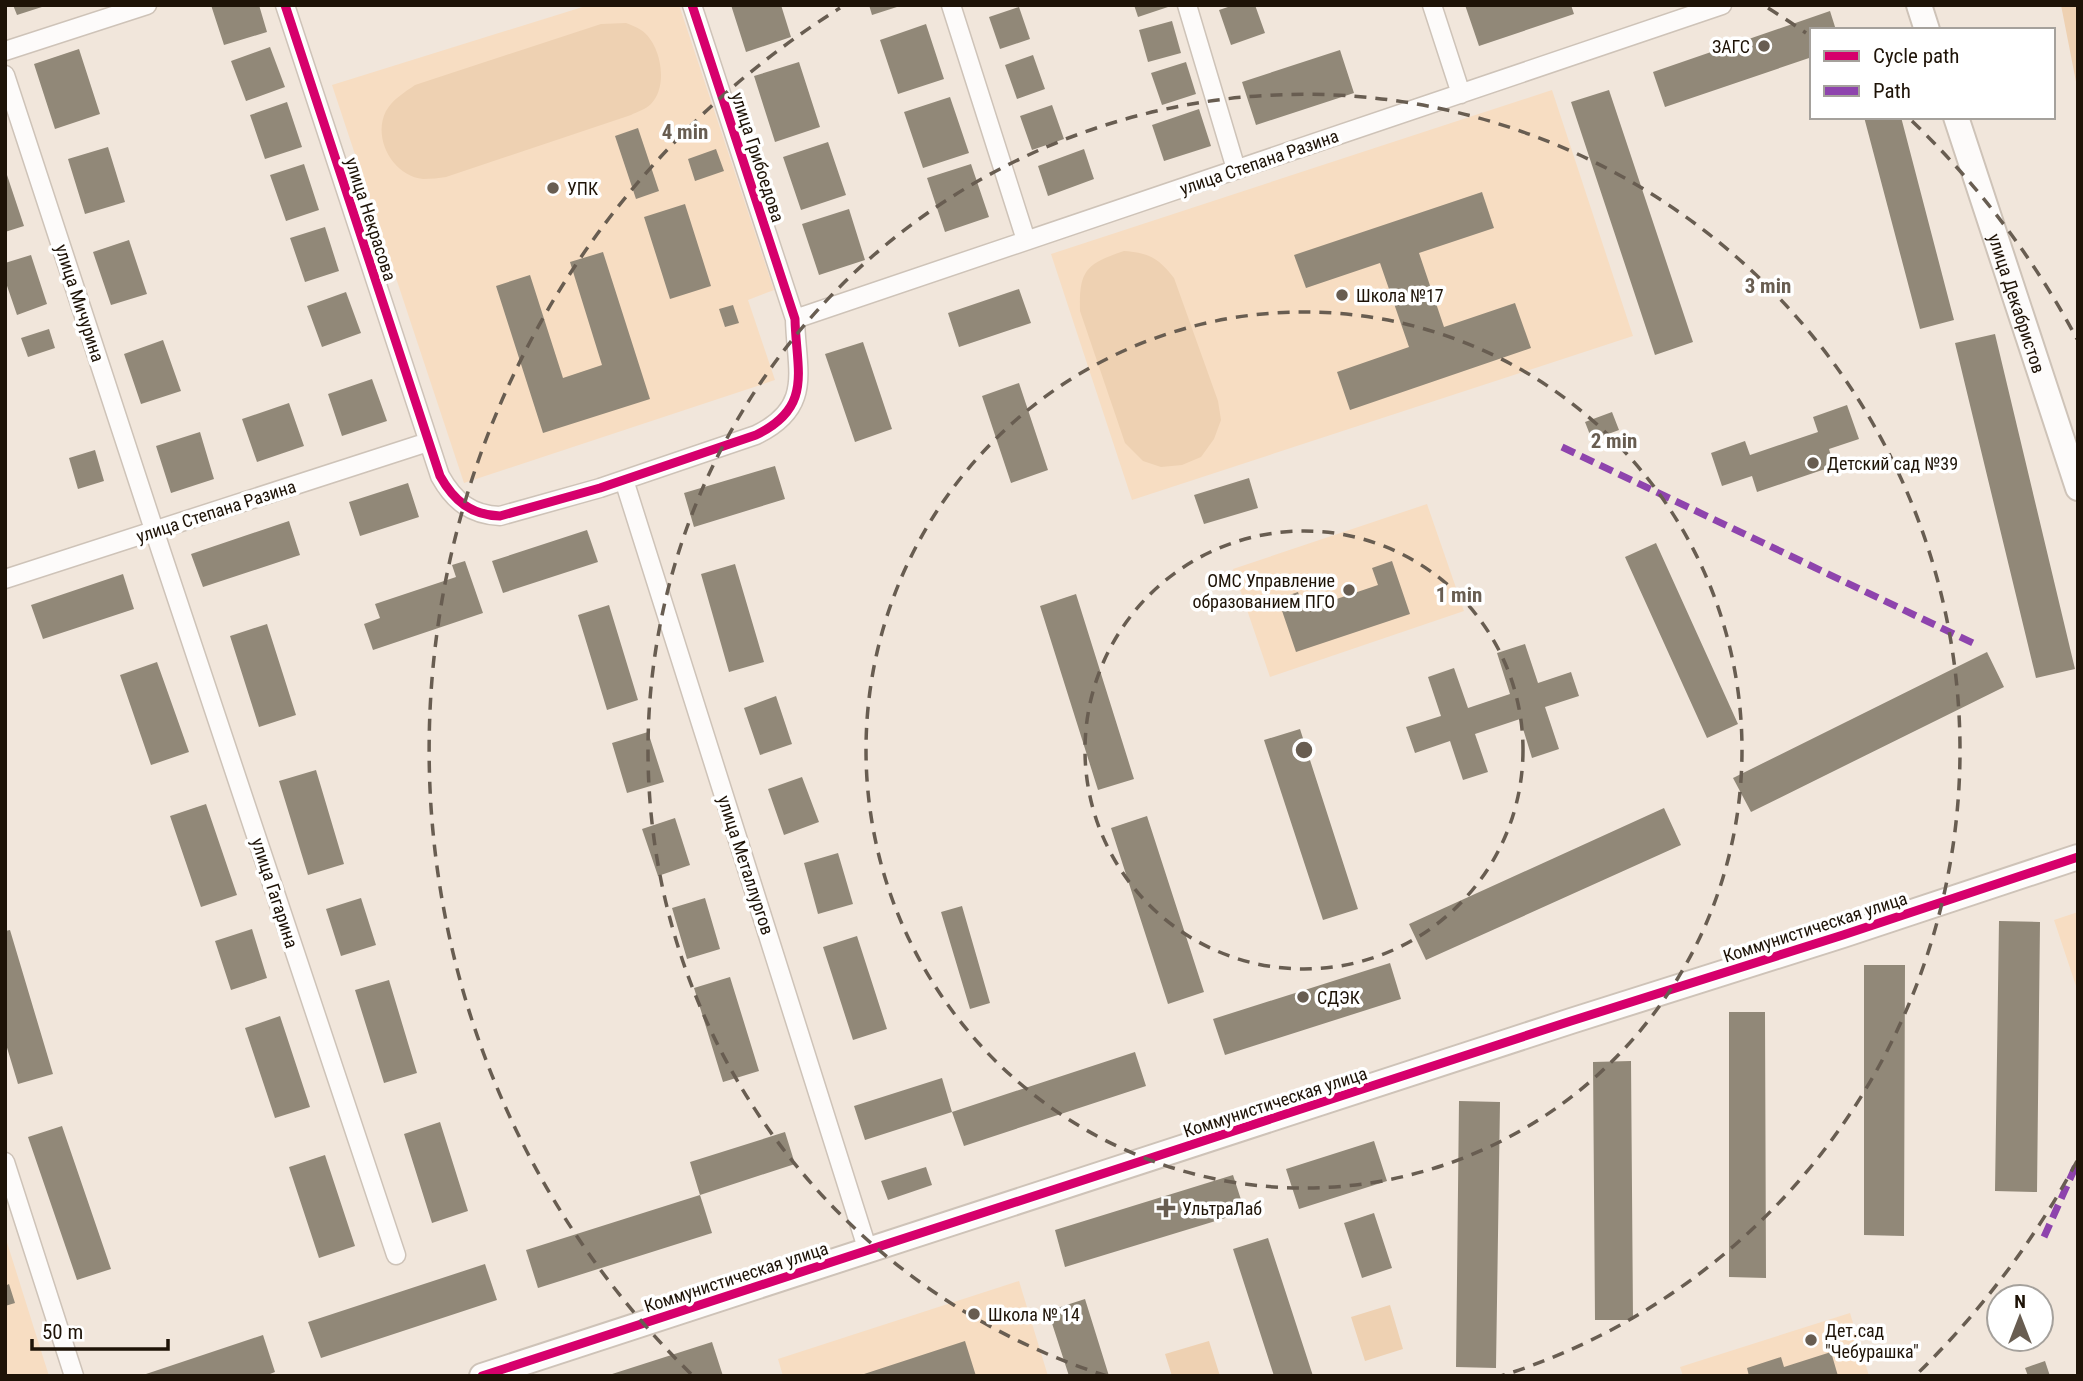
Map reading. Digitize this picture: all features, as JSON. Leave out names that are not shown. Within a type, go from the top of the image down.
[{"type":"street","points":[[5,51],[147,5]]},
{"type":"street","name":"улица Некрасова","points":[[285,5],[428,442],[447,488],[471,511],[484,516],[500,516],[624,480]]},
{"type":"street","name":"улица Грибоедова","points":[[624,480],[766,429],[783,416],[793,400],[799,369],[795,318],[692,5]]},
{"type":"street","points":[[951,5],[1026,240]]},
{"type":"street","points":[[1187,5],[1236,169]]},
{"type":"street","points":[[1433,5],[1461,94]]},
{"type":"street","name":"улица Степана Разина","points":[[795,318],[1461,94],[1675,13],[1723,5]]},
{"type":"street","points":[[1919,5],[1926,28]]},
{"type":"street","name":"улица Мичурина","points":[[5,75],[154,531]]},
{"type":"street","name":"улица Декабристов","points":[[1957,119],[2078,488]]},
{"type":"street","name":"улица Степана Разина","points":[[5,579],[428,442]]},
{"type":"street","name":"улица Металлургов","points":[[624,480],[868,1251]]},
{"type":"street","name":"улица Гагарина","points":[[154,531],[396,1255]]},
{"type":"street","name":"Коммунистическая улица","points":[[482,1376],[2078,857]]},
{"type":"street","points":[[5,1162],[71,1367]]},
{"type":"shaded area","name":"УПК","points":[[589,5],[679,5],[774,290],[748,300],[775,380],[464,483],[332,85]]},
{"type":"shaded area","points":[[2061,5],[2078,5],[2078,92]]},
{"type":"shaded area","points":[[626,23],[648,36],[658,54],[660,87],[657,96],[644,109],[446,177],[423,179],[412,176],[394,163],[388,154],[382,133],[386,111],[396,99],[415,85],[601,24]]},
{"type":"shaded area","name":"Школа №17","points":[[1552,90],[1633,336],[1132,500],[1051,254]]},
{"type":"shaded area","points":[[1124,251],[1153,258],[1174,278],[1218,401],[1221,420],[1214,439],[1201,457],[1182,465],[1161,467],[1143,461],[1125,443],[1080,311],[1081,286],[1087,270],[1101,260]]},
{"type":"shaded area","name":"ОМС Управление образованием ПГО","points":[[1427,504],[1464,611],[1270,677],[1233,569]]},
{"type":"shaded area","points":[[2078,912],[2078,992],[2054,920]]},
{"type":"shaded area","points":[[5,1236],[49,1376],[5,1376]]},
{"type":"shaded area","name":"Школа № 14","points":[[1019,1281],[1048,1376],[783,1376],[778,1359]]},
{"type":"shaded area","points":[[1390,1305],[1403,1349],[1365,1361],[1351,1317]]},
{"type":"shaded area","name":"Дет.сад \"Чебурашка\"","points":[[1850,1313],[1869,1376],[1683,1376],[1680,1367]]},
{"type":"shaded area","points":[[1209,1341],[1220,1376],[1172,1376],[1165,1354]]},
{"type":"building","points":[[13,5],[45,5],[45,6],[17,15]]},
{"type":"building","points":[[211,5],[259,5],[267,32],[224,45]]},
{"type":"building","points":[[731,5],[781,5],[791,37],[746,52]]},
{"type":"building","points":[[869,5],[900,5],[900,6],[872,15]]},
{"type":"building","points":[[1134,5],[1171,5],[1171,6],[1138,17]]},
{"type":"building","points":[[1234,5],[1255,5],[1265,33],[1231,45],[1219,10]]},
{"type":"building","points":[[1465,5],[1571,5],[1574,14],[1479,46]]},
{"type":"building","points":[[1019,7],[1030,39],[1000,49],[989,17]]},
{"type":"building","points":[[1830,11],[1835,28],[1810,28],[1810,58],[1665,107],[1653,72]]},
{"type":"building","points":[[1172,21],[1181,53],[1148,62],[1139,30]]},
{"type":"building","points":[[926,24],[944,79],[898,94],[880,40]]},
{"type":"building","points":[[270,47],[285,87],[246,101],[231,61]]},
{"type":"building","points":[[79,49],[100,114],[55,129],[34,64]]},
{"type":"building","points":[[1340,50],[1354,93],[1256,125],[1242,82]]},
{"type":"building","points":[[1033,55],[1045,89],[1017,99],[1005,65]]},
{"type":"building","points":[[799,62],[820,127],[775,142],[754,76]]},
{"type":"building","points":[[1186,62],[1196,94],[1162,105],[1151,73]]},
{"type":"building","points":[[1609,90],[1693,342],[1655,355],[1571,102]]},
{"type":"building","points":[[950,97],[969,153],[923,168],[904,112]]},
{"type":"building","points":[[287,102],[302,147],[265,159],[250,115]]},
{"type":"building","points":[[1052,105],[1064,139],[1032,150],[1020,116]]},
{"type":"building","points":[[1199,109],[1211,146],[1164,161],[1152,125]]},
{"type":"building","points":[[1865,119],[1902,119],[1954,320],[1920,329]]},
{"type":"building","points":[[638,128],[659,191],[636,199],[615,136]]},
{"type":"building","points":[[828,142],[846,195],[801,210],[783,157]]},
{"type":"building","points":[[108,147],[125,202],[85,214],[68,159]]},
{"type":"building","points":[[716,149],[724,171],[695,181],[688,159]]},
{"type":"building","points":[[1084,149],[1094,179],[1048,196],[1038,166]]},
{"type":"building","points":[[304,164],[319,210],[286,221],[270,175]]},
{"type":"building","points":[[971,164],[989,217],[945,232],[927,178]]},
{"type":"building","points":[[7,175],[24,226],[5,232],[5,176]]},
{"type":"building","points":[[1482,192],[1494,228],[1419,253],[1444,327],[1515,303],[1531,348],[1350,410],[1337,372],[1409,347],[1380,263],[1306,288],[1294,255]]},
{"type":"building","points":[[685,204],[711,286],[670,299],[644,217]]},
{"type":"building","points":[[849,209],[865,260],[819,275],[802,224]]},
{"type":"building","points":[[325,227],[339,271],[305,282],[290,238]]},
{"type":"building","points":[[129,240],[147,294],[111,305],[93,252]]},
{"type":"building","points":[[603,252],[650,399],[543,433],[496,286],[530,275],[563,378],[602,365],[570,262]]},
{"type":"building","points":[[31,255],[47,304],[17,315],[5,280],[5,263]]},
{"type":"building","points":[[1019,289],[1031,323],[959,347],[948,313]]},
{"type":"building","points":[[346,292],[361,333],[322,347],[307,306]]},
{"type":"building","points":[[733,305],[739,323],[725,327],[719,309]]},
{"type":"building","points":[[49,329],[55,348],[28,357],[21,338]]},
{"type":"building","points":[[1995,334],[2075,669],[2036,678],[1955,343]]},
{"type":"building","points":[[163,340],[181,391],[141,404],[124,354]]},
{"type":"building","points":[[863,342],[892,429],[855,442],[825,354]]},
{"type":"building","points":[[372,379],[387,421],[342,436],[328,394]]},
{"type":"building","points":[[1019,383],[1048,470],[1011,483],[982,396]]},
{"type":"building","points":[[289,403],[304,446],[257,462],[242,419]]},
{"type":"building","points":[[1847,405],[1859,439],[1829,449],[1834,466],[1757,492],[1752,476],[1722,486],[1711,453],[1745,441],[1750,455],[1818,432],[1813,417]]},
{"type":"building","points":[[1612,412],[1619,430],[1592,440],[1585,422]]},
{"type":"building","points":[[200,432],[214,479],[171,493],[156,446]]},
{"type":"building","points":[[95,450],[104,481],[78,489],[69,458]]},
{"type":"building","points":[[775,466],[785,499],[694,527],[684,493]]},
{"type":"building","points":[[1249,478],[1258,508],[1204,524],[1194,495]]},
{"type":"building","points":[[408,483],[419,517],[360,536],[349,502]]},
{"type":"building","points":[[289,521],[300,555],[203,587],[191,554]]},
{"type":"building","points":[[587,530],[598,562],[503,593],[492,561]]},
{"type":"building","points":[[1656,543],[1738,724],[1707,738],[1625,557]]},
{"type":"building","points":[[465,561],[483,613],[373,650],[364,624],[380,618],[375,604],[456,577],[452,565]]},
{"type":"building","points":[[1392,561],[1410,614],[1296,652],[1278,599],[1298,592],[1304,610],[1378,585],[1372,568]]},
{"type":"building","points":[[735,564],[764,662],[729,672],[701,574]]},
{"type":"building","points":[[123,574],[134,609],[43,639],[31,605]]},
{"type":"building","points":[[1076,594],[1134,779],[1098,790],[1040,606]]},
{"type":"building","points":[[609,605],[638,700],[607,710],[578,615]]},
{"type":"building","points":[[267,624],[296,715],[259,727],[230,636]]},
{"type":"building","points":[[1525,644],[1538,683],[1571,672],[1579,696],[1545,707],[1559,749],[1532,758],[1520,719],[1475,734],[1488,772],[1463,780],[1450,741],[1415,753],[1406,727],[1441,716],[1428,677],[1454,668],[1468,708],[1510,694],[1497,653]]},
{"type":"building","points":[[1987,652],[2004,687],[1751,812],[1733,778]]},
{"type":"building","points":[[157,662],[189,752],[151,765],[120,675]]},
{"type":"building","points":[[776,696],[792,744],[760,755],[744,708]]},
{"type":"building","points":[[1300,729],[1358,909],[1323,920],[1264,740]]},
{"type":"building","points":[[648,732],[664,782],[627,793],[612,743]]},
{"type":"building","points":[[316,770],[344,864],[308,875],[279,781]]},
{"type":"building","points":[[802,777],[819,822],[784,835],[768,789]]},
{"type":"building","points":[[206,804],[237,895],[201,907],[170,816]]},
{"type":"building","points":[[1664,808],[1681,845],[1426,960],[1409,924]]},
{"type":"building","points":[[1147,816],[1204,992],[1168,1004],[1111,828]]},
{"type":"building","points":[[675,818],[690,865],[658,876],[642,829]]},
{"type":"building","points":[[838,853],[853,904],[818,914],[804,863]]},
{"type":"building","points":[[361,898],[376,945],[341,956],[326,909]]},
{"type":"building","points":[[705,898],[720,949],[687,959],[672,908]]},
{"type":"building","points":[[962,906],[990,1003],[970,1009],[941,912]]},
{"type":"building","points":[[1999,921],[2040,922],[2037,1192],[1995,1191]]},
{"type":"building","points":[[252,929],[267,978],[231,990],[215,941]]},
{"type":"building","points":[[10,930],[53,1074],[18,1084],[5,1041],[5,931]]},
{"type":"building","points":[[857,936],[887,1029],[853,1040],[823,947]]},
{"type":"building","points":[[1390,963],[1401,999],[1225,1055],[1213,1019]]},
{"type":"building","points":[[1864,965],[1905,965],[1904,1236],[1864,1235]]},
{"type":"building","points":[[730,977],[759,1071],[723,1082],[694,988]]},
{"type":"building","points":[[389,980],[417,1073],[384,1083],[355,990]]},
{"type":"building","points":[[1729,1012],[1765,1012],[1766,1278],[1729,1277]]},
{"type":"building","points":[[280,1016],[310,1107],[275,1118],[245,1028]]},
{"type":"building","points":[[1135,1052],[1146,1086],[964,1146],[952,1112]]},
{"type":"building","points":[[1631,1061],[1633,1320],[1595,1320],[1593,1062]]},
{"type":"building","points":[[942,1078],[952,1112],[865,1140],[854,1106]]},
{"type":"building","points":[[1459,1101],[1500,1102],[1496,1368],[1456,1367]]},
{"type":"building","points":[[440,1122],[468,1211],[432,1223],[404,1134]]},
{"type":"building","points":[[62,1126],[111,1269],[77,1280],[28,1137]]},
{"type":"building","points":[[785,1132],[795,1164],[700,1195],[690,1162]]},
{"type":"building","points":[[1374,1141],[1387,1181],[1299,1209],[1286,1169]]},
{"type":"building","points":[[325,1155],[355,1246],[319,1258],[289,1167]]},
{"type":"building","points":[[926,1167],[932,1185],[888,1200],[881,1181]]},
{"type":"building","points":[[1233,1175],[1245,1212],[1065,1267],[1055,1230]]},
{"type":"building","points":[[700,1195],[712,1233],[538,1288],[526,1250]]},
{"type":"building","points":[[1374,1213],[1392,1268],[1362,1278],[1344,1223]]},
{"type":"building","points":[[1268,1238],[1313,1376],[1274,1376],[1233,1249]]},
{"type":"building","points":[[485,1264],[497,1300],[321,1358],[308,1322]]},
{"type":"building","points":[[9,1284],[15,1303],[5,1306],[5,1286]]},
{"type":"building","points":[[1085,1299],[1109,1376],[1069,1376],[1048,1311]]},
{"type":"building","points":[[263,1335],[275,1372],[265,1376],[140,1376]]},
{"type":"building","points":[[965,1341],[976,1376],[861,1376],[861,1375]]},
{"type":"building","points":[[712,1342],[723,1376],[609,1376],[609,1375]]},
{"type":"building","points":[[1831,1352],[1838,1376],[1749,1376],[1747,1368],[1781,1357],[1784,1367]]},
{"type":"building","points":[[2045,1361],[2050,1376],[2028,1376],[2025,1368]]},
{"type":"marked path","points":[[1562,447],[1973,643]]},
{"type":"marked path","points":[[2044,1237],[2078,1161]]},
{"type":"cycle path","points":[[285,5],[440,476],[451,493],[464,505],[480,513],[500,516],[600,488],[756,435],[787,412],[794,399],[798,386],[795,319],[692,5]]},
{"type":"cycle path","points":[[482,1376],[2078,857]]},
{"type":"place","name":"ЗАГС","points":[[1764,46]]},
{"type":"place","name":"УПК","points":[[553,188]]},
{"type":"place","name":"Школа №17","points":[[1342,295]]},
{"type":"place","name":"Детский сад №39","points":[[1813,463]]},
{"type":"place","name":"ОМС Управление образованием ПГО","points":[[1349,590]]},
{"type":"place","name":"СДЭК","points":[[1303,997]]},
{"type":"place","name":"УльтраЛаб","points":[[1166,1208]]},
{"type":"place","name":"Школа № 14","points":[[974,1314]]},
{"type":"place","name":"Дет.сад \"Чебурашка\"","points":[[1811,1340]]}]
